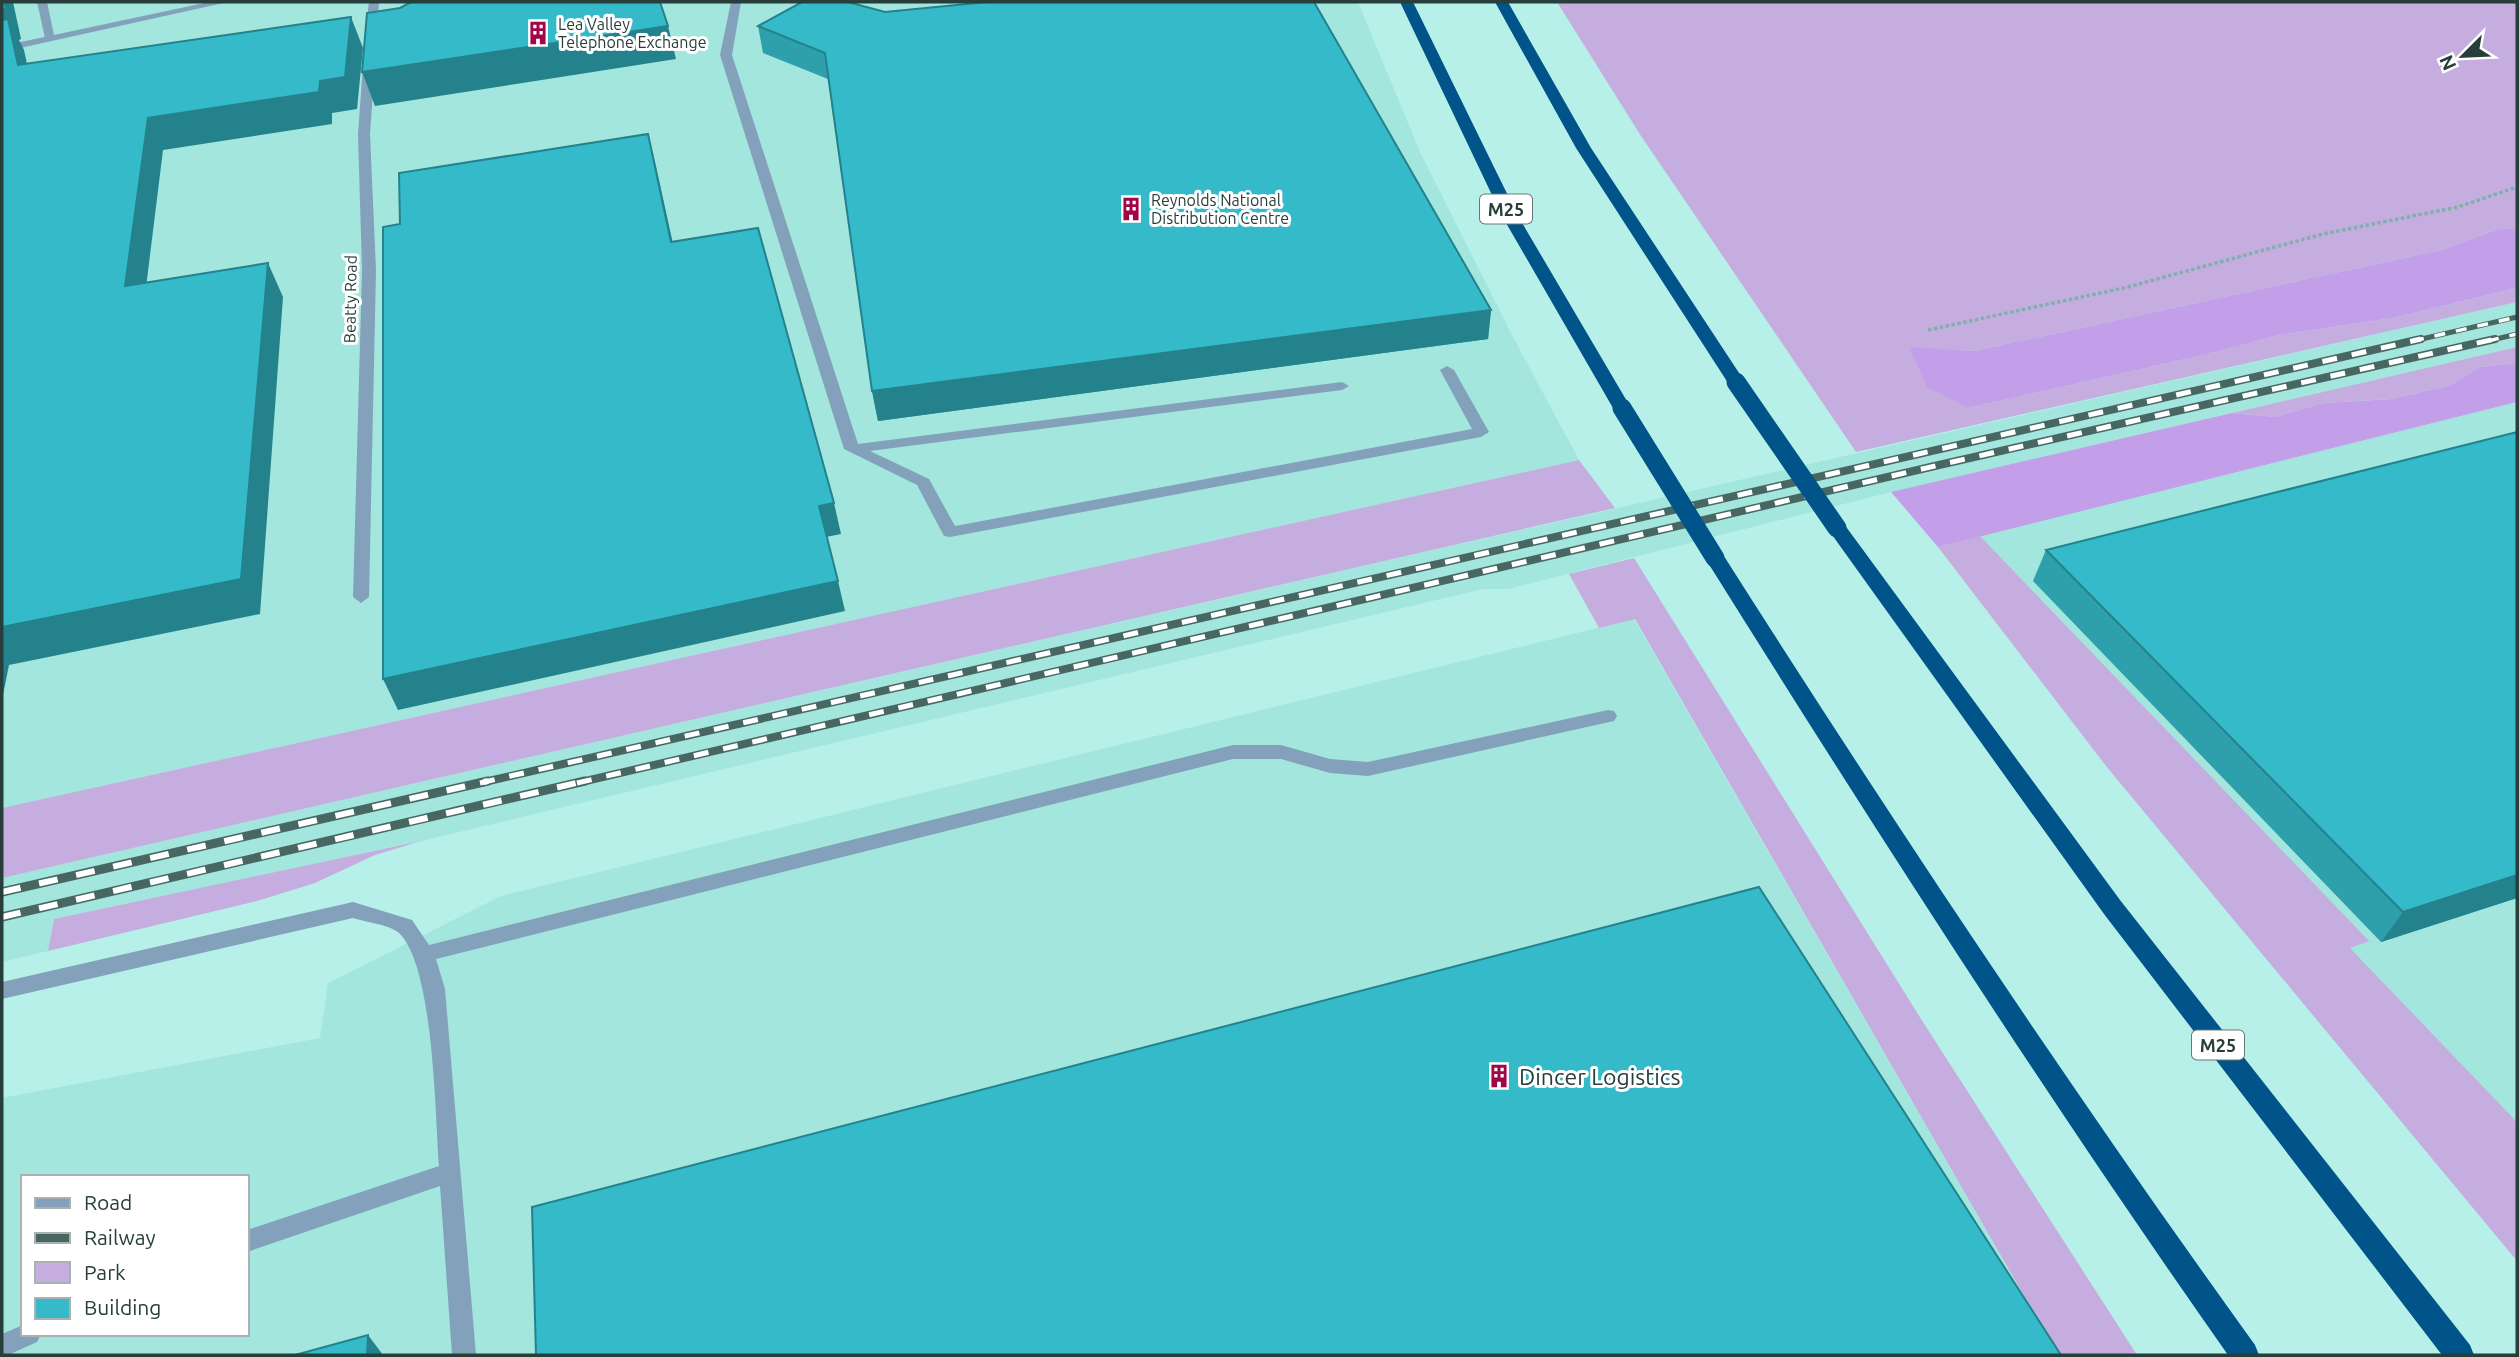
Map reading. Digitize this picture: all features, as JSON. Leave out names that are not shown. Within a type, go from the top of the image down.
[{"type":"highway","name":"M25","points":[[1406,2],[1510,216],[1622,408],[1715,558],[2017,1026],[2245,1355]]},
{"type":"highway","name":"M25","points":[[1501,2],[1617,201],[1836,528],[2112,907],[2460,1355]]},
{"type":"street","points":[[42,2],[51,38]]},
{"type":"street","points":[[2,49],[223,2]]},
{"type":"street","name":"Beatty Road","points":[[361,597],[369,270],[364,134],[374,2]]},
{"type":"street","points":[[736,2],[726,55],[852,449],[923,482],[950,532],[1481,432],[1447,370]]},
{"type":"street","points":[[852,449],[1342,386]]},
{"type":"street","points":[[425,954],[1233,752],[1281,752],[1330,766],[1368,769],[1608,716]]},
{"type":"street","points":[[2,991],[353,910],[405,926],[425,954],[435,989],[464,1355]]},
{"type":"street","points":[[248,1241],[451,1171]]},
{"type":"street","points":[[2,1346],[24,1336]]},
{"type":"path","points":[[1928,330],[2128,287],[2323,234],[2458,207],[2517,187]]},
{"type":"shaded area","points":[[2,2],[1358,2],[1420,152],[1513,337],[1579,460],[2,808]]},
{"type":"shaded area","points":[[2498,229],[2517,229],[2517,288],[2393,318],[2279,335],[2221,351],[1969,408],[1927,387],[1909,347],[1974,351],[2441,250]]},
{"type":"shaded area","points":[[2517,302],[2517,347],[1891,492],[1508,589],[1483,589],[421,841],[54,919],[48,951],[2,962],[2,878]]},
{"type":"shaded area","points":[[2517,363],[2517,402],[1938,547],[1891,492],[2232,413],[2275,417],[2323,403],[2391,399],[2451,385],[2479,367]]},
{"type":"shaded area","points":[[2517,402],[2517,1122],[2350,948],[2368,941],[1980,536]]},
{"type":"shaded area","points":[[1634,619],[2058,1355],[2,1355],[2,1098],[320,1038],[328,983],[501,896]]},
{"type":"green space","points":[[1557,2],[2517,2],[2517,229],[2498,229],[2441,250],[1974,351],[1909,348],[1969,408],[2221,351],[2279,335],[2393,318],[2517,288],[2517,302],[1856,452],[1641,136]]},
{"type":"green space","points":[[2517,347],[2517,363],[2479,367],[2451,385],[2391,399],[2323,403],[2275,417],[2232,413]]},
{"type":"green space","points":[[1579,460],[1615,508],[2,878],[2,808]]},
{"type":"green space","points":[[1980,536],[2369,941],[2350,948],[2517,1122],[2517,1261],[2106,766],[1938,547]]},
{"type":"green space","points":[[1634,558],[1921,1019],[2137,1355],[2058,1355],[1635,619],[1599,628],[1569,574]]},
{"type":"green space","points":[[421,841],[375,855],[315,883],[257,901],[48,951],[54,919]]},
{"type":"building","points":[[411,2],[660,2],[668,26],[362,72],[367,13],[400,8]]},
{"type":"building","name":"Reynolds National Distribution Centre","points":[[802,2],[848,2],[885,12],[987,2],[1314,2],[1491,310],[872,391],[825,53],[758,26]]},
{"type":"building","points":[[351,17],[345,77],[320,81],[319,92],[148,118],[125,286],[268,263],[241,579],[2,627],[2,20],[8,19],[18,65]]},
{"type":"building","points":[[648,134],[671,242],[758,228],[834,503],[819,506],[838,581],[383,679],[383,227],[400,224],[399,173]]},
{"type":"building","points":[[2517,432],[2517,875],[2403,912],[2046,550]]},
{"type":"building","name":"Dincer Logistics","points":[[1759,887],[2061,1355],[536,1355],[532,1207]]},
{"type":"building","points":[[368,1335],[367,1355],[295,1355]]},
{"type":"railway","points":[[2413,341],[2517,317]]},
{"type":"railway","points":[[2488,341],[2517,334]]},
{"type":"railway","points":[[480,783],[2421,339]]},
{"type":"railway","points":[[577,783],[1939,465],[2495,339]]},
{"type":"railway","points":[[2,892],[488,781]]},
{"type":"railway","points":[[2,917],[585,781]]},
{"type":"place","name":"Lea Valley Telephone Exchange","points":[[538,33]]},
{"type":"place","name":"Reynolds National Distribution Centre","points":[[1131,209]]},
{"type":"place","name":"Dincer Logistics","points":[[1499,1076]]}]
